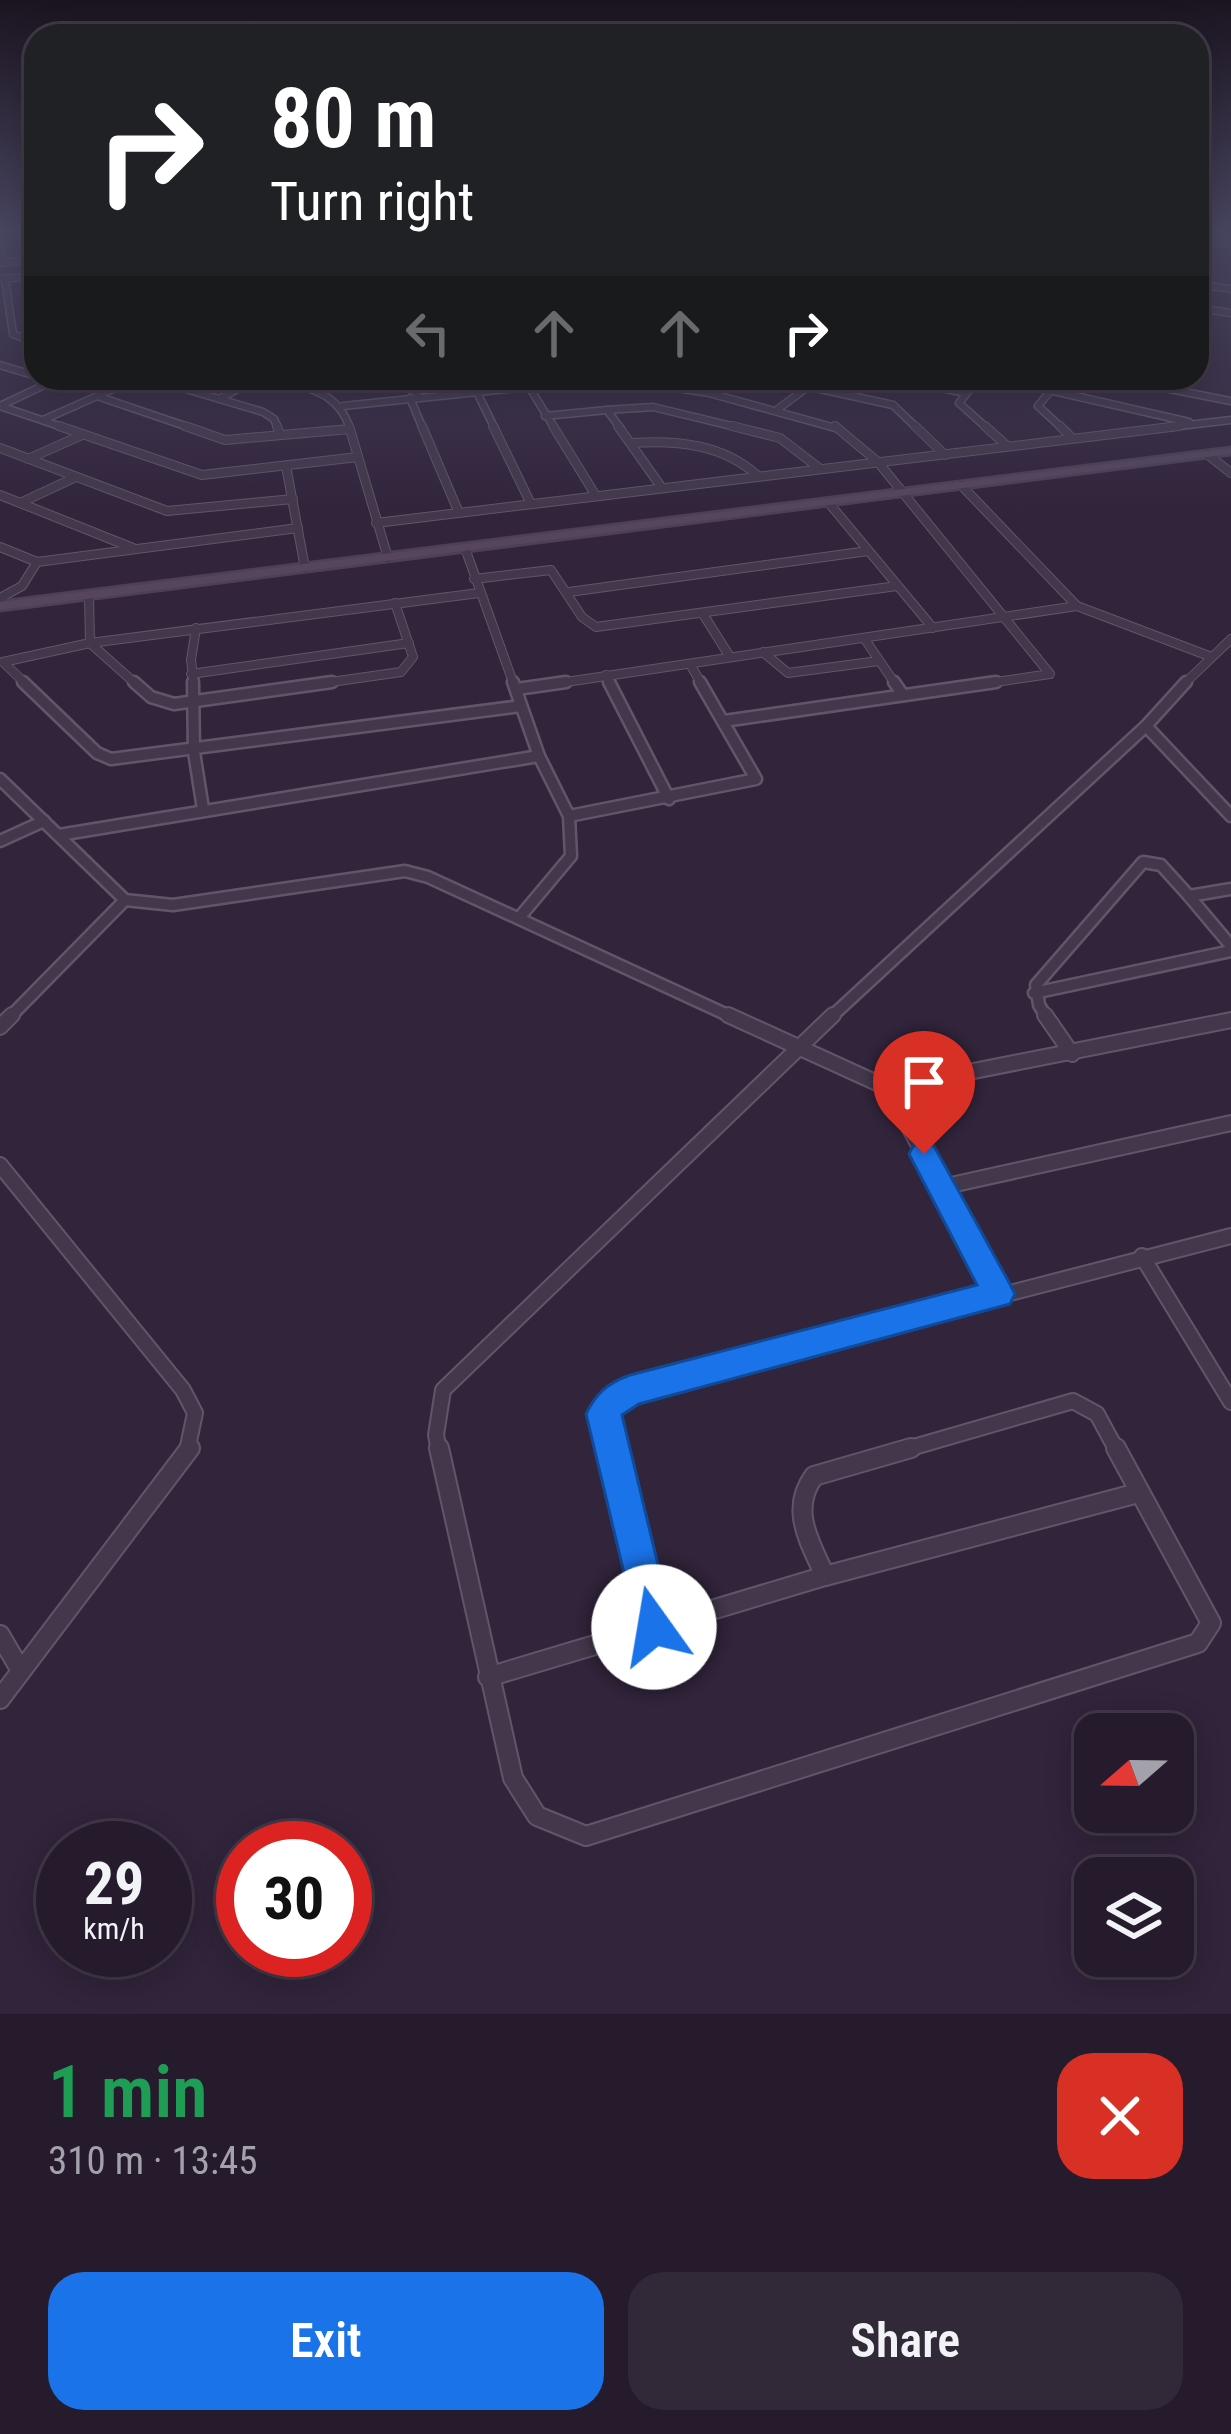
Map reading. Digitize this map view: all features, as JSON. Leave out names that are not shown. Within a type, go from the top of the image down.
[{"type":"street","points":[[0,406],[27,390]]},
{"type":"street","points":[[42,421],[111,390]]},
{"type":"street","points":[[187,390],[272,416],[280,435]]},
{"type":"street","points":[[218,400],[236,390]]},
{"type":"street","points":[[316,390],[343,406],[388,558]]},
{"type":"street","points":[[408,390],[459,513]]},
{"type":"street","points":[[343,406],[475,390],[531,504]]},
{"type":"street","points":[[531,390],[596,496]]},
{"type":"street","points":[[696,390],[836,426],[878,462],[1050,674],[724,721]]},
{"type":"street","points":[[710,393],[714,390]]},
{"type":"street","points":[[778,409],[806,390]]},
{"type":"street","points":[[825,390],[893,405],[945,454]]},
{"type":"street","points":[[951,390],[965,393]]},
{"type":"street","points":[[968,390],[960,406],[1006,446]]},
{"type":"street","points":[[1072,438],[1039,410],[1038,403],[1049,390],[1195,424]]},
{"type":"street","points":[[1175,390],[1231,401]]},
{"type":"street","points":[[98,396],[225,440],[350,428]]},
{"type":"street","points":[[0,406],[202,475],[358,457]]},
{"type":"street","points":[[544,416],[652,407],[780,438],[819,468]]},
{"type":"street","points":[[607,410],[662,488]]},
{"type":"street","points":[[376,523],[1231,420]]},
{"type":"street","points":[[28,459],[82,435]]},
{"type":"street","points":[[632,442],[664,441],[733,456],[758,476]]},
{"type":"street","points":[[0,448],[167,511],[292,499]]},
{"type":"street","points":[[0,602],[89,595],[1231,451]]},
{"type":"street","points":[[1207,454],[1231,472]]},
{"type":"street","points":[[286,466],[305,568]]},
{"type":"street","points":[[20,503],[76,477]]},
{"type":"street","points":[[961,484],[1077,606],[1209,656]]},
{"type":"street","points":[[0,496],[135,548]]},
{"type":"street","points":[[828,502],[933,628]]},
{"type":"street","points":[[0,547],[37,562],[298,528]]},
{"type":"street","points":[[465,548],[539,756],[569,816],[571,856],[519,919]]},
{"type":"street","points":[[569,592],[868,551]]},
{"type":"street","points":[[0,602],[22,586],[37,562]]},
{"type":"street","points":[[474,579],[544,568],[559,576],[581,619],[596,627],[897,586]]},
{"type":"street","points":[[479,593],[90,643],[8,657],[4,667],[97,753],[127,760],[521,706]]},
{"type":"street","points":[[89,595],[90,643],[151,697],[174,704],[391,675],[412,663],[395,603]]},
{"type":"street","points":[[517,689],[1077,606]]},
{"type":"street","points":[[703,614],[730,657]]},
{"type":"street","points":[[196,628],[191,674],[196,704],[194,752],[203,809]]},
{"type":"street","points":[[864,638],[903,694]]},
{"type":"street","points":[[825,1576],[798,1509],[799,1495],[814,1476],[1064,1402],[1082,1402],[1097,1414],[1211,1623],[1198,1643],[586,1836],[561,1832],[535,1816],[514,1790],[436,1435],[443,1390],[796,1049],[1146,726],[1231,638]]},
{"type":"street","points":[[191,674],[409,643]]},
{"type":"street","points":[[763,652],[788,673],[880,662]]},
{"type":"street","points":[[569,816],[755,779],[690,664]]},
{"type":"street","points":[[606,675],[669,799]]},
{"type":"street","points":[[1146,726],[1231,816]]},
{"type":"street","points":[[59,836],[539,756]]},
{"type":"street","points":[[0,779],[125,899],[173,905],[405,871],[888,1088],[1231,1020]]},
{"type":"street","points":[[0,841],[44,821]]},
{"type":"street","points":[[1143,862],[1161,865],[1231,948],[1034,993],[1047,968],[1143,862]]},
{"type":"street","points":[[1189,896],[1231,889]]},
{"type":"street","points":[[0,1027],[125,899]]},
{"type":"street","points":[[1034,993],[1072,1054]]},
{"type":"street","points":[[888,1088],[998,1294]]},
{"type":"street","points":[[942,1187],[1231,1123]]},
{"type":"street","points":[[0,1166],[183,1390],[195,1413],[191,1446],[0,1699]]},
{"type":"street","points":[[654,1627],[604,1414],[630,1390],[1231,1236]]},
{"type":"street","points":[[1142,1256],[1231,1402]]},
{"type":"street","points":[[488,1677],[825,1576],[1138,1493]]},
{"type":"street","points":[[0,1635],[21,1670]]},
{"type":"route","points":[[654,1627],[604,1414],[630,1390],[998,1294],[924,1154]]}]
